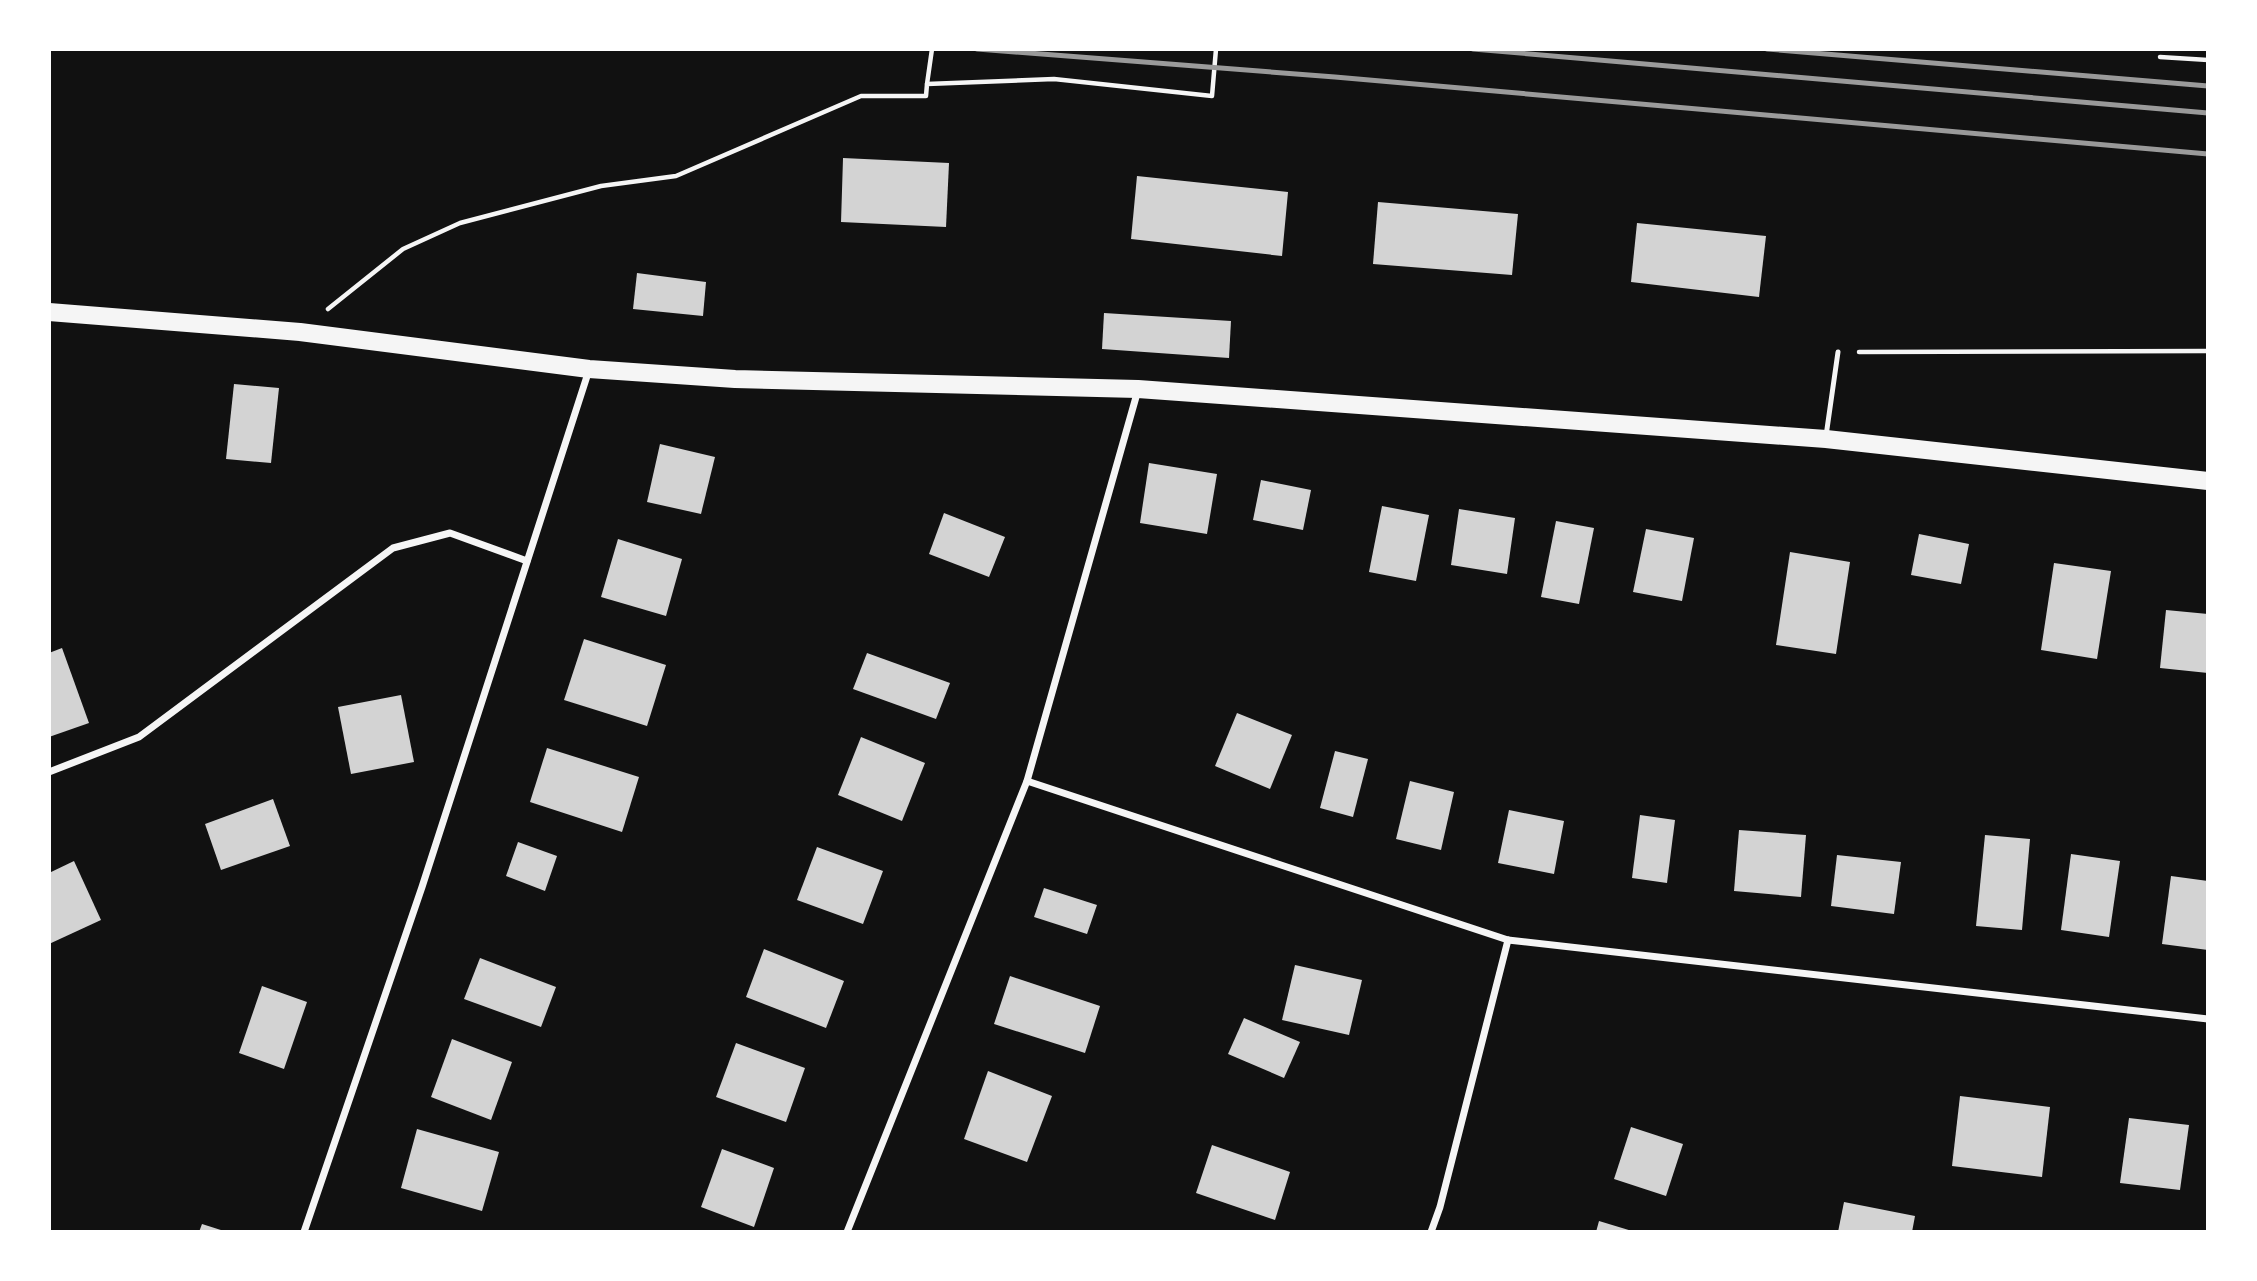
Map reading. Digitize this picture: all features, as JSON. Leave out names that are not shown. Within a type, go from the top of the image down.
[{"type":"main road","points":[[49,312],[300,332],[589,369],[735,379],[1138,389],[1826,439],[2208,481]]},
{"type":"street","points":[[304,1232],[422,887],[589,369]]},
{"type":"street","points":[[847,1232],[1027,781],[1138,389]]},
{"type":"street","points":[[49,772],[139,737],[393,548],[450,533],[527,561]]},
{"type":"street","points":[[1027,781],[1508,940],[2208,1019]]},
{"type":"street","points":[[1430,1232],[1440,1207],[1508,940]]},
{"type":"lane","points":[[1826,439],[1838,352]]},
{"type":"path","points":[[300,332],[403,249],[460,223],[601,186],[676,176],[861,96],[926,96],[932,49]]},
{"type":"path","points":[[927,84],[1054,79],[1212,96],[1216,49]]},
{"type":"path","points":[[2160,57],[2208,60]]},
{"type":"path","points":[[1838,352],[2208,351]]},
{"type":"building","points":[[843,158],[949,163],[946,227],[841,222]]},
{"type":"building","points":[[1137,176],[1288,192],[1282,256],[1131,239]]},
{"type":"building","points":[[1378,202],[1518,214],[1512,275],[1373,264]]},
{"type":"building","points":[[1637,223],[1766,236],[1759,297],[1631,282]]},
{"type":"building","points":[[637,273],[706,282],[703,316],[633,309]]},
{"type":"building","points":[[1104,313],[1231,321],[1229,358],[1102,349]]},
{"type":"building","points":[[234,384],[279,388],[271,463],[226,459]]},
{"type":"building","points":[[660,444],[715,457],[701,514],[647,502]]},
{"type":"building","points":[[1149,463],[1217,474],[1207,534],[1140,523]]},
{"type":"building","points":[[1261,480],[1311,490],[1303,530],[1253,520]]},
{"type":"building","points":[[1382,506],[1429,515],[1416,581],[1369,572]]},
{"type":"building","points":[[1459,509],[1515,518],[1507,574],[1451,565]]},
{"type":"building","points":[[944,513],[1005,537],[989,577],[929,554]]},
{"type":"building","points":[[1556,521],[1594,528],[1579,604],[1541,597]]},
{"type":"building","points":[[1646,529],[1694,538],[1682,601],[1633,592]]},
{"type":"building","points":[[1919,534],[1969,544],[1961,584],[1911,575]]},
{"type":"building","points":[[618,539],[682,559],[666,616],[601,597]]},
{"type":"building","points":[[1790,552],[1850,562],[1836,654],[1776,645]]},
{"type":"building","points":[[2054,563],[2111,571],[2097,659],[2041,650]]},
{"type":"building","points":[[2166,610],[2208,614],[2208,673],[2160,668]]},
{"type":"building","points":[[584,639],[666,665],[647,726],[564,700]]},
{"type":"building","points":[[62,648],[89,723],[49,737],[49,653]]},
{"type":"building","points":[[867,653],[950,683],[936,719],[853,689]]},
{"type":"building","points":[[401,695],[414,762],[351,774],[338,707]]},
{"type":"building","points":[[1237,713],[1292,735],[1270,789],[1215,766]]},
{"type":"building","points":[[861,737],[925,763],[902,821],[838,795]]},
{"type":"building","points":[[547,748],[639,777],[622,832],[530,802]]},
{"type":"building","points":[[1335,751],[1368,759],[1353,817],[1320,808]]},
{"type":"building","points":[[1410,781],[1454,792],[1441,850],[1396,839]]},
{"type":"building","points":[[273,799],[290,846],[221,870],[205,824]]},
{"type":"building","points":[[1509,810],[1564,821],[1554,874],[1498,863]]},
{"type":"building","points":[[1640,815],[1675,820],[1667,883],[1632,878]]},
{"type":"building","points":[[1739,830],[1806,835],[1801,897],[1734,891]]},
{"type":"building","points":[[1985,835],[2030,839],[2022,930],[1976,926]]},
{"type":"building","points":[[518,842],[557,856],[545,891],[506,876]]},
{"type":"building","points":[[817,847],[883,871],[863,924],[797,900]]},
{"type":"building","points":[[2071,854],[2120,861],[2109,937],[2061,930]]},
{"type":"building","points":[[1837,855],[1901,862],[1894,914],[1831,906]]},
{"type":"building","points":[[74,861],[101,920],[49,944],[49,873]]},
{"type":"building","points":[[2171,876],[2208,881],[2208,950],[2162,944]]},
{"type":"building","points":[[1044,888],[1097,905],[1087,934],[1034,917]]},
{"type":"building","points":[[764,949],[844,981],[826,1028],[746,997]]},
{"type":"building","points":[[480,958],[556,987],[541,1027],[464,999]]},
{"type":"building","points":[[1295,965],[1362,980],[1349,1035],[1282,1020]]},
{"type":"building","points":[[1010,976],[1100,1006],[1085,1053],[994,1024]]},
{"type":"building","points":[[262,986],[307,1002],[284,1069],[239,1053]]},
{"type":"building","points":[[1244,1018],[1300,1042],[1284,1078],[1228,1054]]},
{"type":"building","points":[[452,1039],[512,1062],[491,1120],[431,1097]]},
{"type":"building","points":[[736,1043],[805,1068],[786,1122],[716,1097]]},
{"type":"building","points":[[988,1071],[1052,1096],[1027,1162],[964,1139]]},
{"type":"building","points":[[1960,1096],[2050,1107],[2042,1177],[1952,1166]]},
{"type":"building","points":[[2129,1118],[2189,1125],[2180,1190],[2120,1183]]},
{"type":"building","points":[[1631,1127],[1683,1144],[1666,1196],[1614,1179]]},
{"type":"building","points":[[417,1129],[499,1152],[482,1211],[401,1188]]},
{"type":"building","points":[[1212,1145],[1290,1172],[1275,1220],[1196,1193]]},
{"type":"building","points":[[722,1149],[774,1168],[754,1227],[701,1207]]},
{"type":"building","points":[[1844,1202],[1915,1216],[1912,1232],[1838,1232]]},
{"type":"building","points":[[1599,1221],[1632,1231],[1632,1232],[1596,1232]]},
{"type":"building","points":[[202,1224],[224,1231],[224,1232],[199,1232]]},
{"type":"railway","points":[[977,49],[1335,77],[2208,154]]},
{"type":"railway","points":[[1473,49],[2208,113]]},
{"type":"railway","points":[[1767,49],[2208,86]]}]
